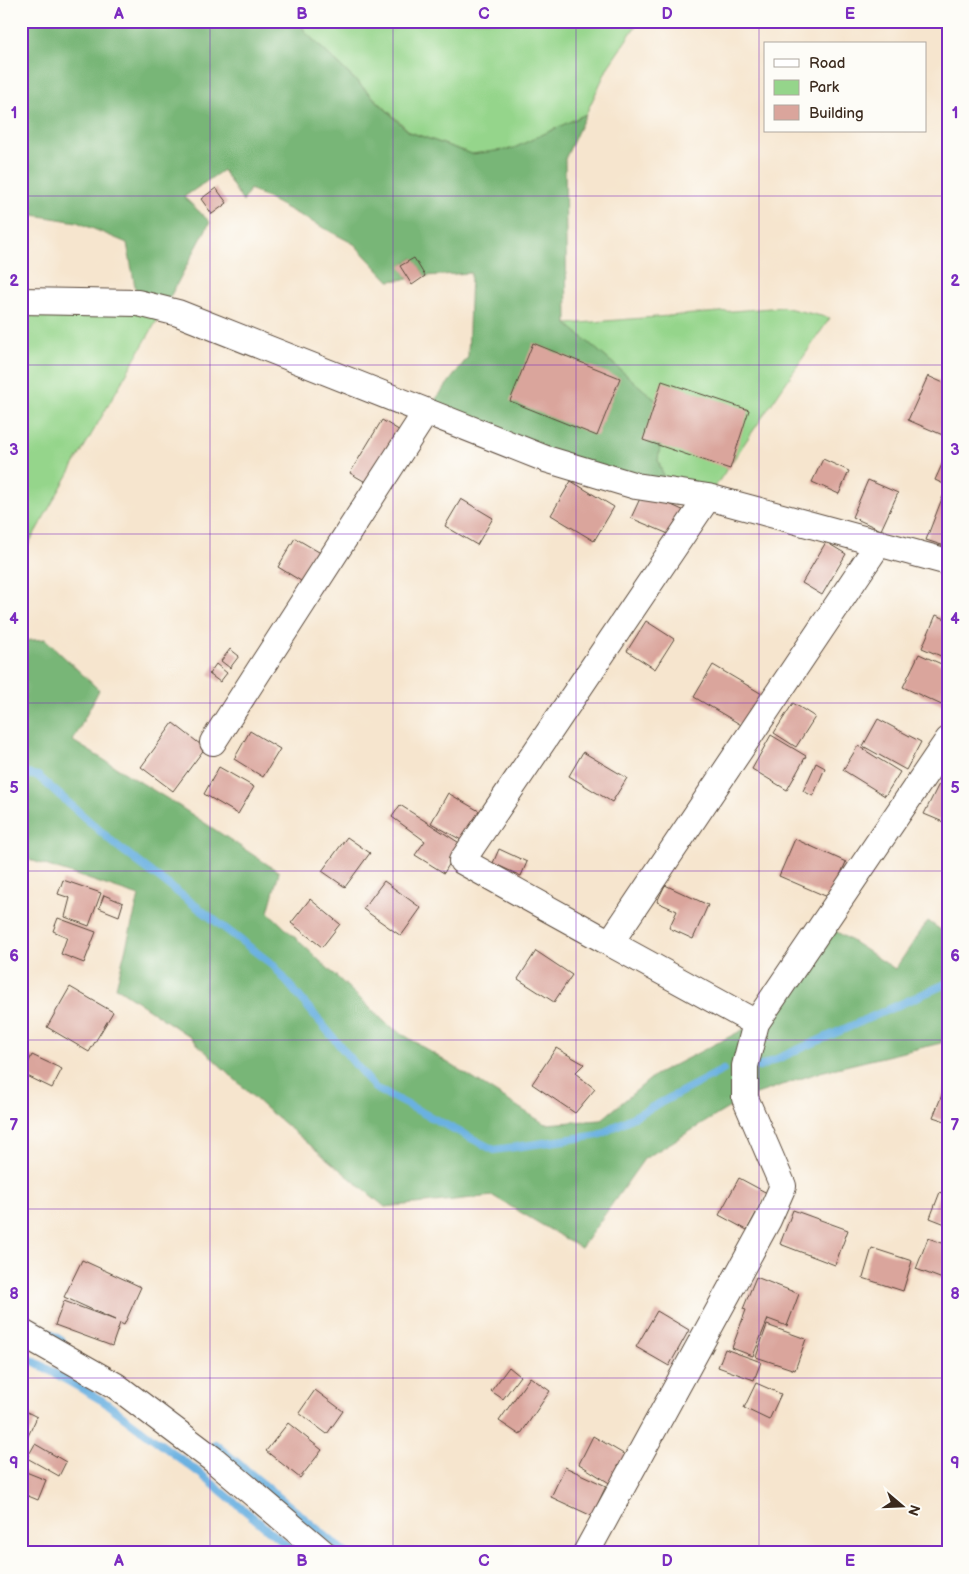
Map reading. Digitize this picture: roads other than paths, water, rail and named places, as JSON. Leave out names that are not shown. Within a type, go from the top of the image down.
[{"type":"street","points":[[21,301],[138,304],[178,314],[546,459],[636,486],[708,496],[948,562]]},
{"type":"street","points":[[213,742],[426,412]]},
{"type":"street","points":[[708,496],[462,861],[756,1023]]},
{"type":"street","points":[[610,943],[879,543]]},
{"type":"street","points":[[586,1553],[768,1220],[783,1186],[745,1098],[744,1066],[756,1023],[948,740]]},
{"type":"street","points":[[21,1332],[116,1386],[214,1460],[323,1553]]},
{"type":"waterway","points":[[21,773],[38,776],[116,845],[273,965],[375,1088],[494,1150],[599,1135],[723,1070]]},
{"type":"waterway","points":[[759,1067],[948,983]]},
{"type":"waterway","points":[[21,1315],[62,1341]]},
{"type":"waterway","points":[[21,1354],[103,1401],[202,1475],[296,1553]]},
{"type":"waterway","points":[[215,1444],[346,1553]]}]
